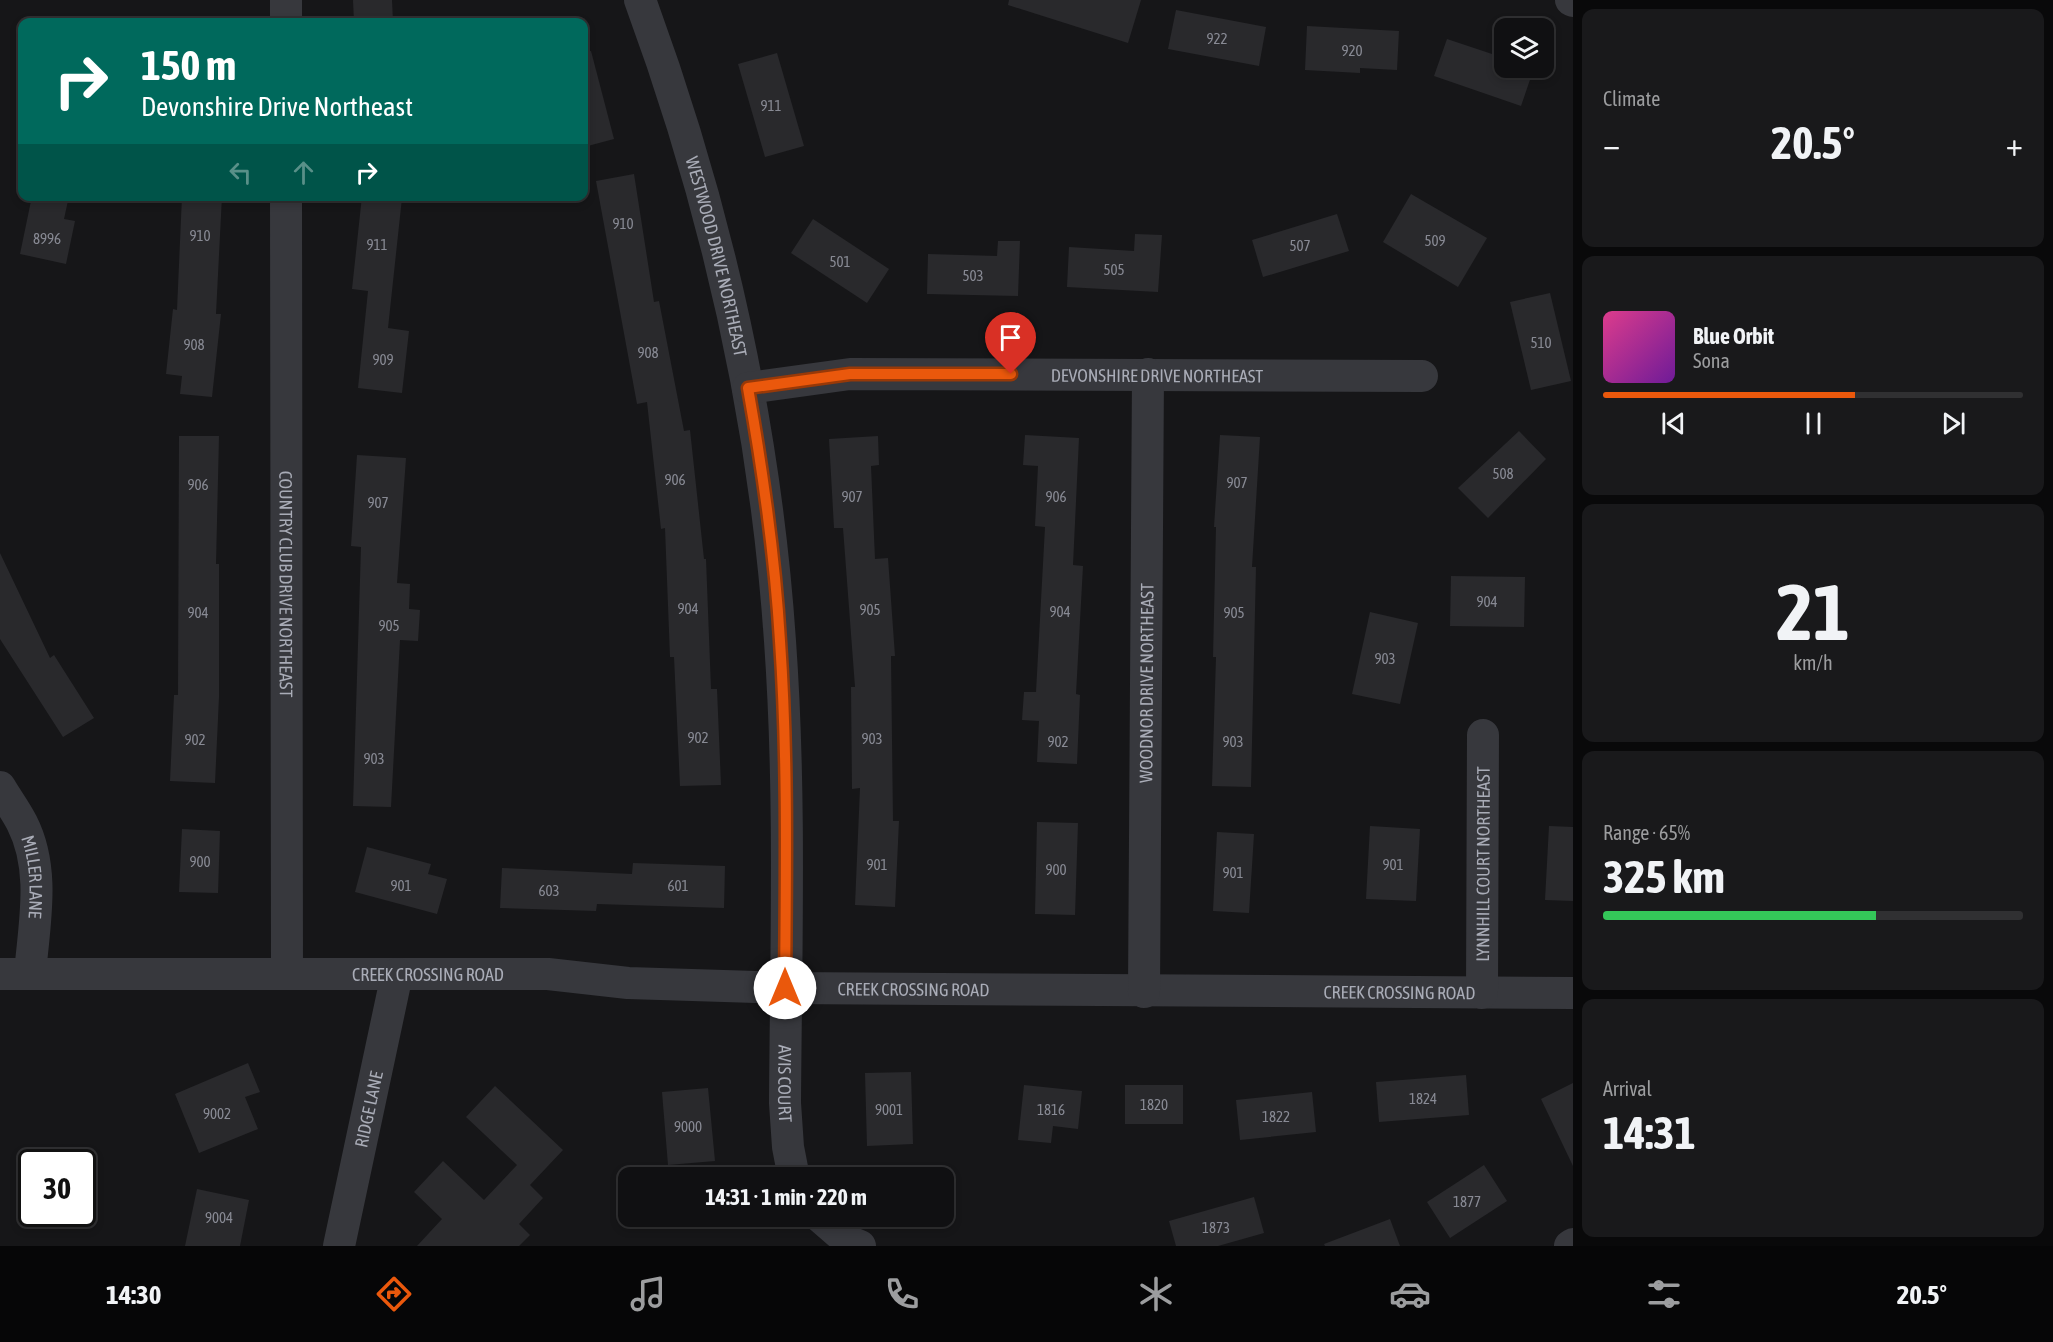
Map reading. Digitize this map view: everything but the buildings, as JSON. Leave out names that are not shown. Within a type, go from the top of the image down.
[{"type":"street","points":[[286,0],[286,18]]},
{"type":"street","name":"WESTWOOD DRIVE NORTHEAST","points":[[640,0],[671,84],[708,207],[748,388],[771,536],[780,642],[786,805],[785,988]]},
{"type":"street","name":"COUNTRY CLUB DRIVE NORTHEAST","points":[[286,201],[287,974]]},
{"type":"street","name":"DEVONSHIRE DRIVE NORTHEAST","points":[[748,388],[850,374],[1422,376]]},
{"type":"street","name":"WOODNOR DRIVE NORTHEAST","points":[[1144,992],[1149,374]]},
{"type":"street","name":"LYNNHILL COURT NORTHEAST","points":[[1482,993],[1483,735]]},
{"type":"street","name":"MILLER LANE","points":[[0,787],[23,824],[33,855],[37,886],[15,974]]},
{"type":"street","name":"CREEK CROSSING ROAD","points":[[15,974],[548,974],[628,983],[785,988],[1573,993]]},
{"type":"street","name":"RIDGE LANE","points":[[339,1246],[397,974]]},
{"type":"street","name":"AVIS COURT","points":[[785,988],[784,1103],[792,1167]]},
{"type":"street","points":[[832,1227],[848,1241],[860,1246]]},
{"type":"route","points":[[785,988],[786,805],[780,642],[771,536],[748,388],[850,374],[1011,374]]}]
